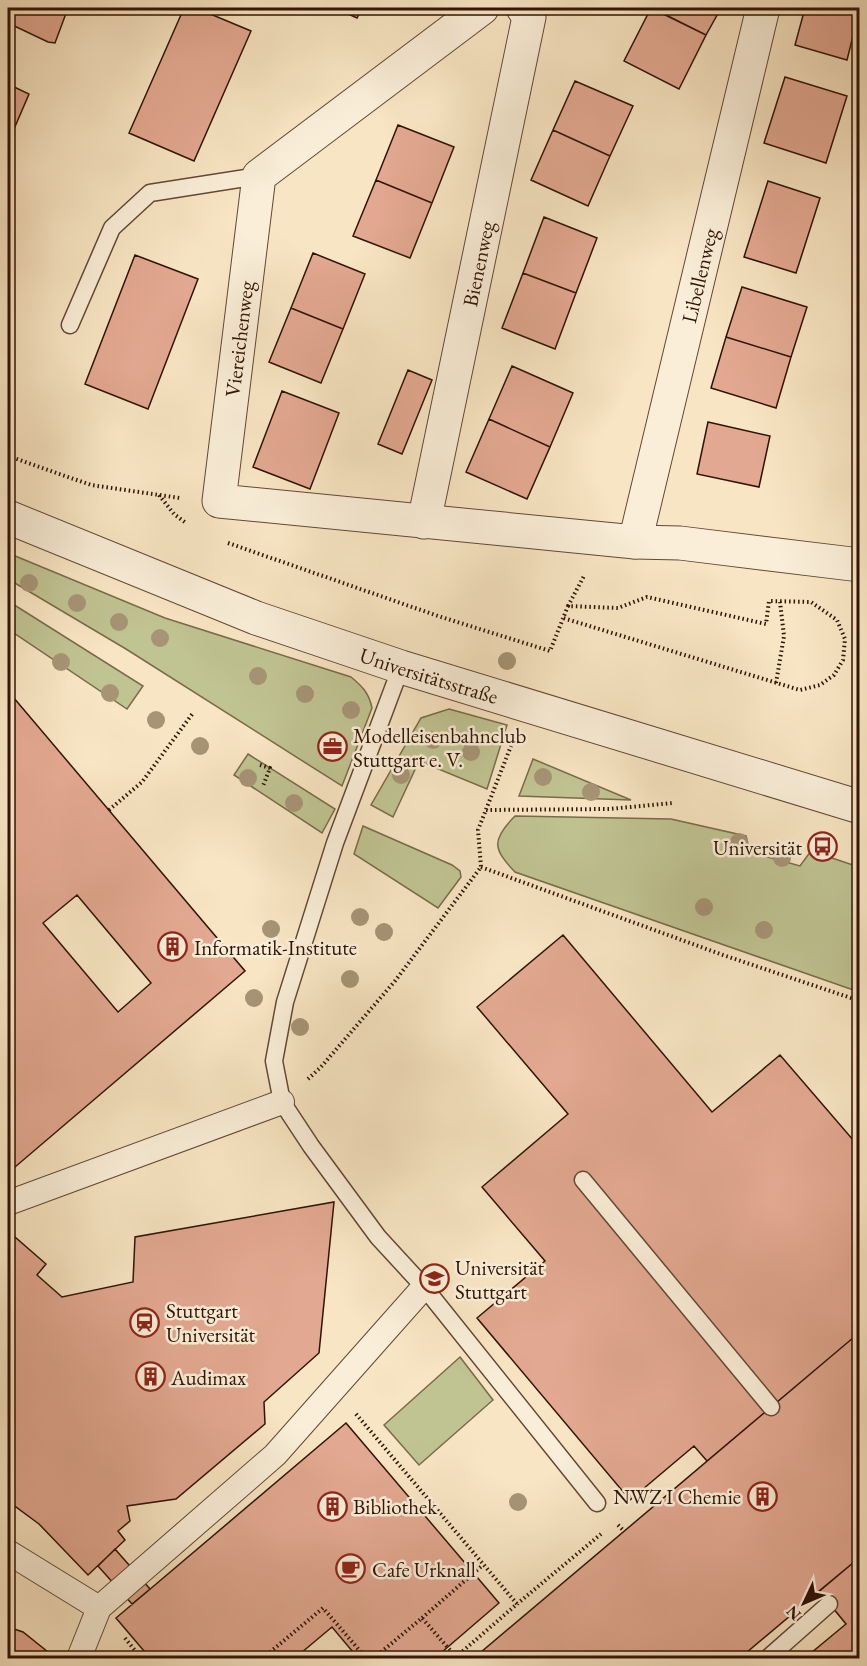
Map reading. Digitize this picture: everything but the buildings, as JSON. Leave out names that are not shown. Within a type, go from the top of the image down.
[{"type":"street","points":[[260,176],[482,8]]},
{"type":"street","name":"Bienenweg","points":[[424,522],[529,17],[523,8]]},
{"type":"street","name":"Libellenweg","points":[[635,542],[763,8]]},
{"type":"street","name":"Viereichenweg","points":[[219,501],[260,176]]},
{"type":"street","points":[[219,501],[635,542],[680,543],[860,565]]},
{"type":"street","name":"Universitätsstraße","points":[[8,517],[256,618],[401,667],[860,807]]},
{"type":"street","points":[[8,1203],[282,1102]]},
{"type":"street","points":[[79,1659],[99,1608],[275,1455],[424,1287]]},
{"type":"street","points":[[8,1552],[99,1608]]},
{"type":"lane","points":[[70,325],[112,228],[150,193],[260,176]]},
{"type":"lane","points":[[401,667],[335,843],[285,1002],[274,1061],[282,1102],[378,1238],[424,1287],[597,1503]]},
{"type":"lane","points":[[583,1180],[771,1407]]},
{"type":"lane","points":[[768,1659],[829,1604]]},
{"type":"path","points":[[8,456],[91,485],[219,501]]},
{"type":"path","points":[[159,495],[174,514],[190,526]]},
{"type":"path","points":[[220,540],[438,616],[550,651],[563,618],[568,606],[618,608],[647,597],[766,624],[769,601],[810,602],[837,620],[845,639],[843,660],[834,675],[820,686],[800,690],[563,618]]},
{"type":"path","points":[[776,682],[784,636],[780,603]]},
{"type":"path","points":[[109,810],[142,782],[193,713]]},
{"type":"path","points":[[282,1102],[321,1067],[395,981],[481,867],[478,830],[511,746]]},
{"type":"path","points":[[260,765],[270,768],[263,786]]},
{"type":"path","points":[[486,810],[609,809],[673,803]]},
{"type":"path","points":[[481,867],[723,955],[860,1000]]},
{"type":"path","points":[[334,1388],[517,1604]]},
{"type":"path","points":[[422,1618],[456,1658],[615,1522],[597,1503]]},
{"type":"path","points":[[374,1659],[483,1565]]},
{"type":"path","points":[[263,1659],[323,1608],[366,1659]]},
{"type":"green space","points":[[8,553],[165,618],[351,677],[364,690],[372,708],[342,786],[126,649],[8,579]]},
{"type":"green space","points":[[8,601],[143,686],[127,709],[8,629]]},
{"type":"green space","points":[[449,709],[507,725],[487,789],[419,761],[393,817],[371,805],[421,718]]},
{"type":"green space","points":[[248,754],[335,809],[322,833],[234,775]]},
{"type":"green space","points":[[533,759],[631,800],[519,796]]},
{"type":"green space","points":[[515,816],[671,819],[746,836],[750,852],[800,866],[811,851],[859,867],[859,992],[515,872],[502,857],[498,844],[502,832]]},
{"type":"green space","points":[[363,826],[452,865],[460,871],[461,877],[438,908],[354,854]]},
{"type":"green space","points":[[460,1357],[493,1400],[419,1465],[384,1425]]},
{"type":"place","name":"Modelleisenbahnclub Stuttgart e. V.","points":[[332,747]]},
{"type":"place","name":"Universität","points":[[823,847]]},
{"type":"place","name":"Informatik-Institute","points":[[173,947]]},
{"type":"place","name":"Universität Stuttgart","points":[[434,1279]]},
{"type":"place","name":"Stuttgart Universität","points":[[145,1322]]},
{"type":"place","name":"Audimax","points":[[150,1377]]},
{"type":"place","name":"NWZ I Chemie","points":[[762,1496]]},
{"type":"place","name":"Bibliothek","points":[[332,1506]]},
{"type":"place","name":"Cafe Urknall","points":[[351,1569]]}]
